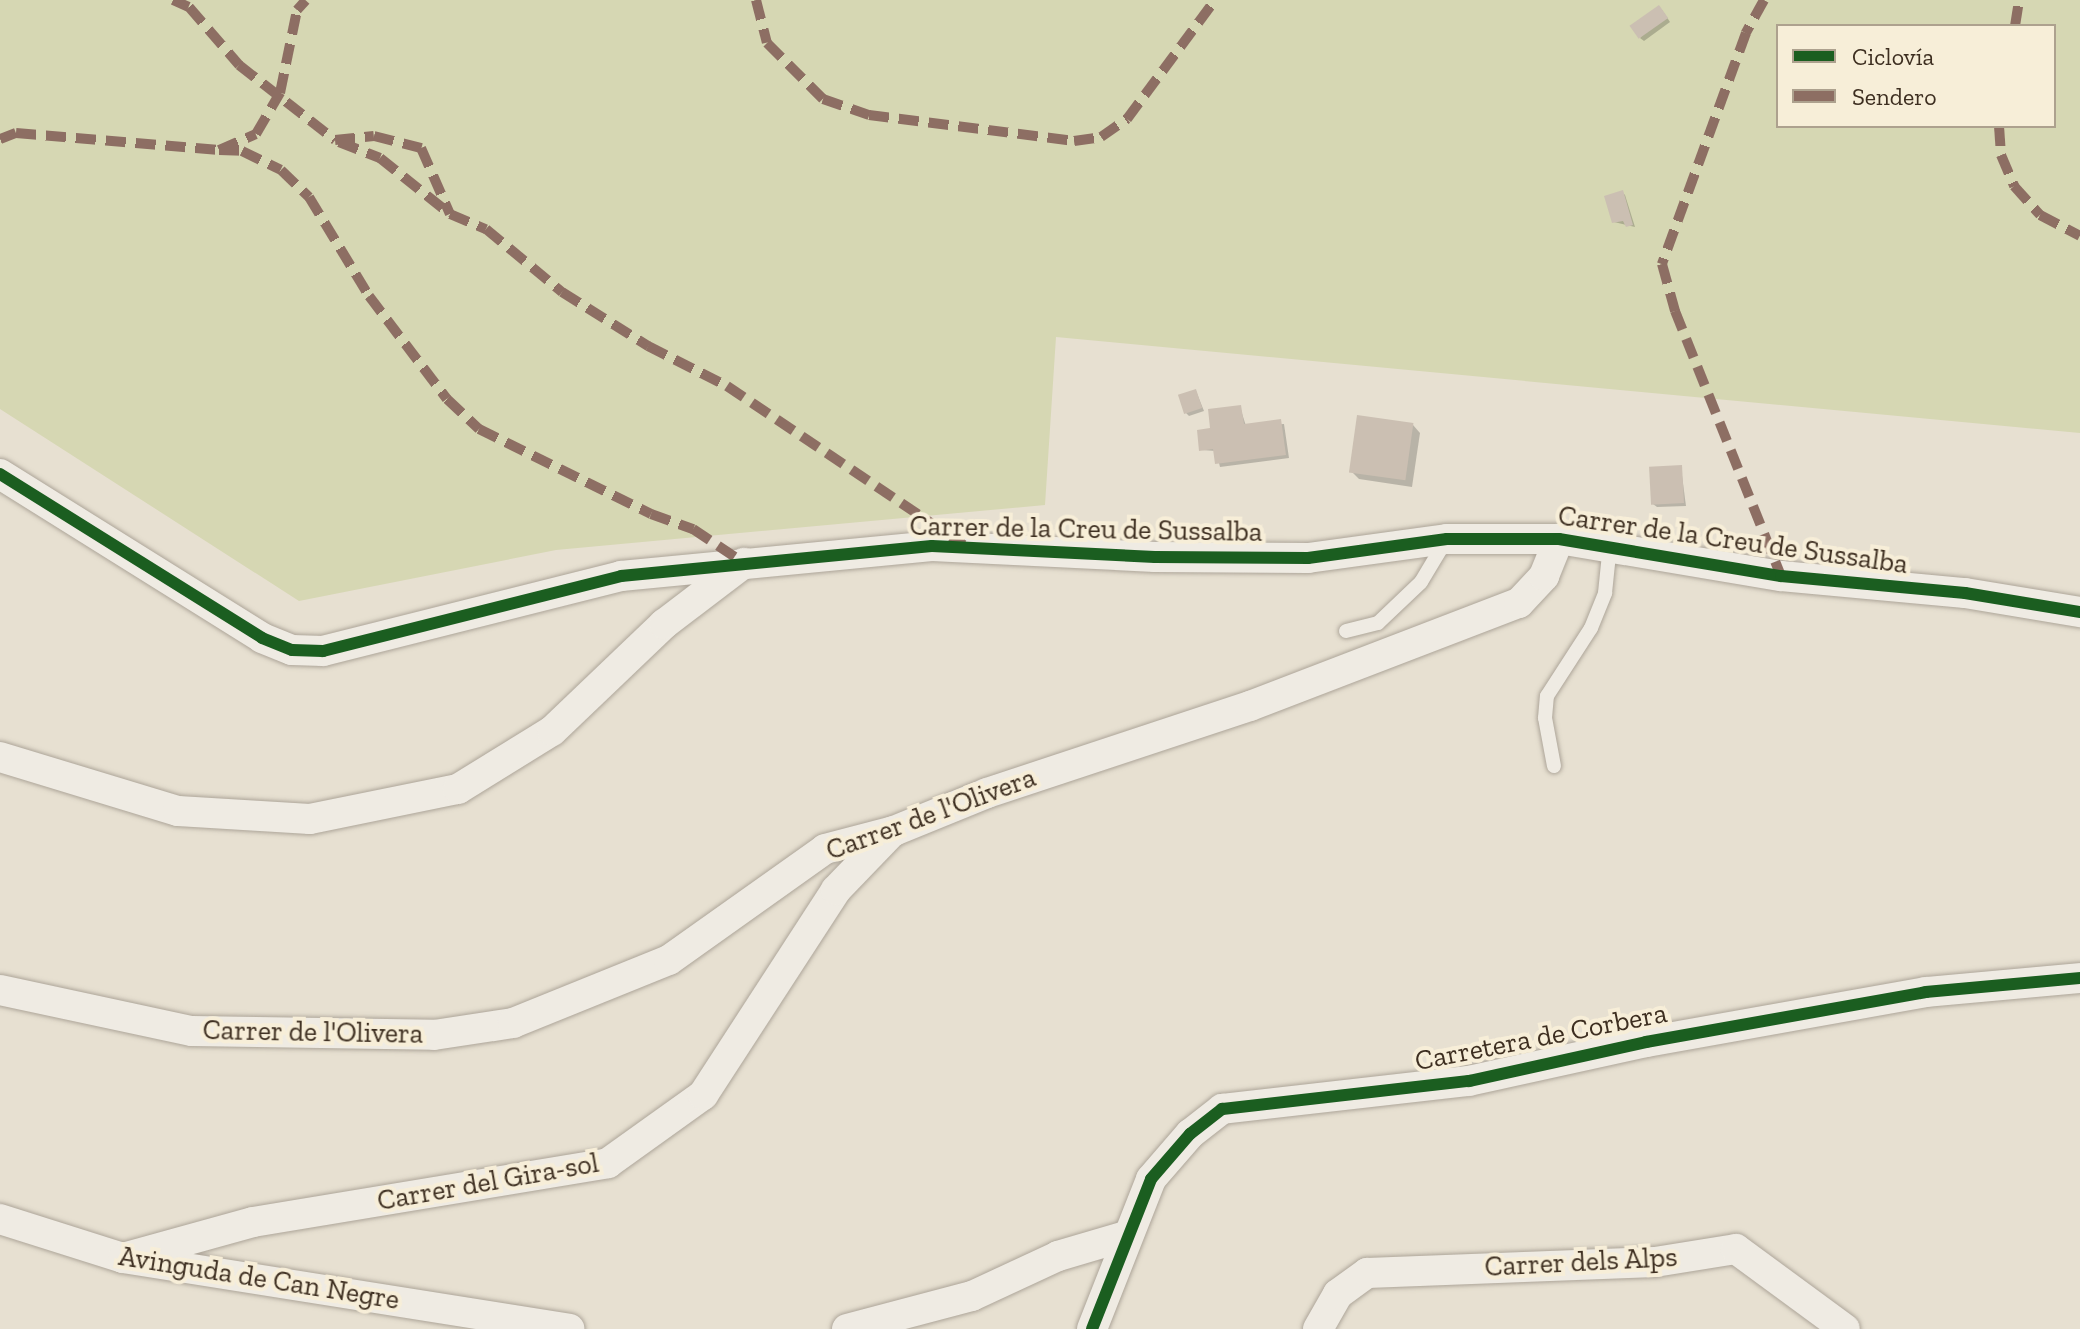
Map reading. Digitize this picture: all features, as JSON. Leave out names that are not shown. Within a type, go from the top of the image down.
[{"type":"street","name":"Carrer de la Creu de Sussalba","points":[[0,474],[262,638],[292,650],[323,651],[621,576],[932,546],[1155,557],[1308,558],[1447,539],[1559,539],[1610,545],[1781,576],[1965,593],[2080,612]]},
{"type":"street","name":"Carrer de l'Olivera","points":[[0,990],[192,1031],[434,1035],[513,1023],[669,960],[825,849],[894,831],[987,793],[1250,706],[1519,603],[1544,576],[1559,539]]},
{"type":"street","points":[[0,757],[178,811],[310,819],[458,789],[552,731],[664,624],[744,563]]},
{"type":"street","name":"Carrer del Gira-sol","points":[[123,1258],[253,1222],[608,1163],[703,1095],[836,890],[894,831]]},
{"type":"street","name":"Carretera de Corbera","points":[[1092,1329],[1126,1236],[1151,1179],[1190,1134],[1222,1109],[1469,1081],[1646,1042],[1926,992],[2080,978]]},
{"type":"street","name":"Avinguda de Can Negre","points":[[0,1219],[123,1258],[569,1329]]},
{"type":"street","points":[[847,1329],[972,1296],[1058,1256],[1126,1236]]},
{"type":"street","name":"Carrer dels Alps","points":[[1318,1329],[1338,1294],[1367,1273],[1655,1262],[1736,1249],[1845,1329]]},
{"type":"lane","points":[[1346,631],[1378,623],[1421,582],[1447,539]]},
{"type":"lane","points":[[1554,766],[1545,718],[1547,696],[1591,628],[1605,593],[1610,545]]},
{"type":"green space","points":[[0,0],[2080,0],[2080,433],[1056,337],[1045,505],[556,550],[299,601],[0,409]]},
{"type":"building","points":[[1659,5],[1668,18],[1639,39],[1630,26]]},
{"type":"building","points":[[1623,190],[1633,225],[1626,227],[1623,221],[1612,223],[1604,196]]},
{"type":"building","points":[[1196,389],[1202,408],[1184,414],[1178,395]]},
{"type":"building","points":[[1241,405],[1244,424],[1281,419],[1286,455],[1215,464],[1213,449],[1199,451],[1197,430],[1210,428],[1208,409]]},
{"type":"building","points":[[1357,415],[1413,423],[1405,480],[1349,472]]},
{"type":"building","points":[[1682,465],[1684,503],[1651,505],[1649,467]]},
{"type":"marked path","points":[[173,0],[189,7],[239,65],[335,140],[374,136],[421,148],[450,214],[486,229],[562,292],[648,346],[727,386],[964,545]]},
{"type":"marked path","points":[[0,139],[16,133],[219,150],[256,134],[280,93],[297,10],[306,0]]},
{"type":"marked path","points":[[756,0],[767,43],[823,99],[869,115],[1074,141],[1101,137],[1127,119],[1215,0]]},
{"type":"marked path","points":[[1764,0],[1746,33],[1662,264],[1675,311],[1781,576]]},
{"type":"marked path","points":[[2015,24],[2019,0]]},
{"type":"marked path","points":[[1999,128],[2001,155],[2014,186],[2040,215],[2080,236]]},
{"type":"marked path","points":[[339,142],[380,158],[450,214]]},
{"type":"marked path","points":[[219,150],[242,151],[281,170],[309,197],[369,296],[447,399],[479,429],[651,514],[693,529],[744,563]]},
{"type":"cycle path","points":[[0,474],[262,638],[292,650],[323,651],[621,576],[932,546],[1155,557],[1308,558],[1447,539],[1559,539],[1781,576],[1965,593],[2080,612]]},
{"type":"cycle path","points":[[1092,1329],[1151,1179],[1190,1134],[1222,1109],[1469,1081],[1646,1042],[1926,992],[2080,978]]}]
